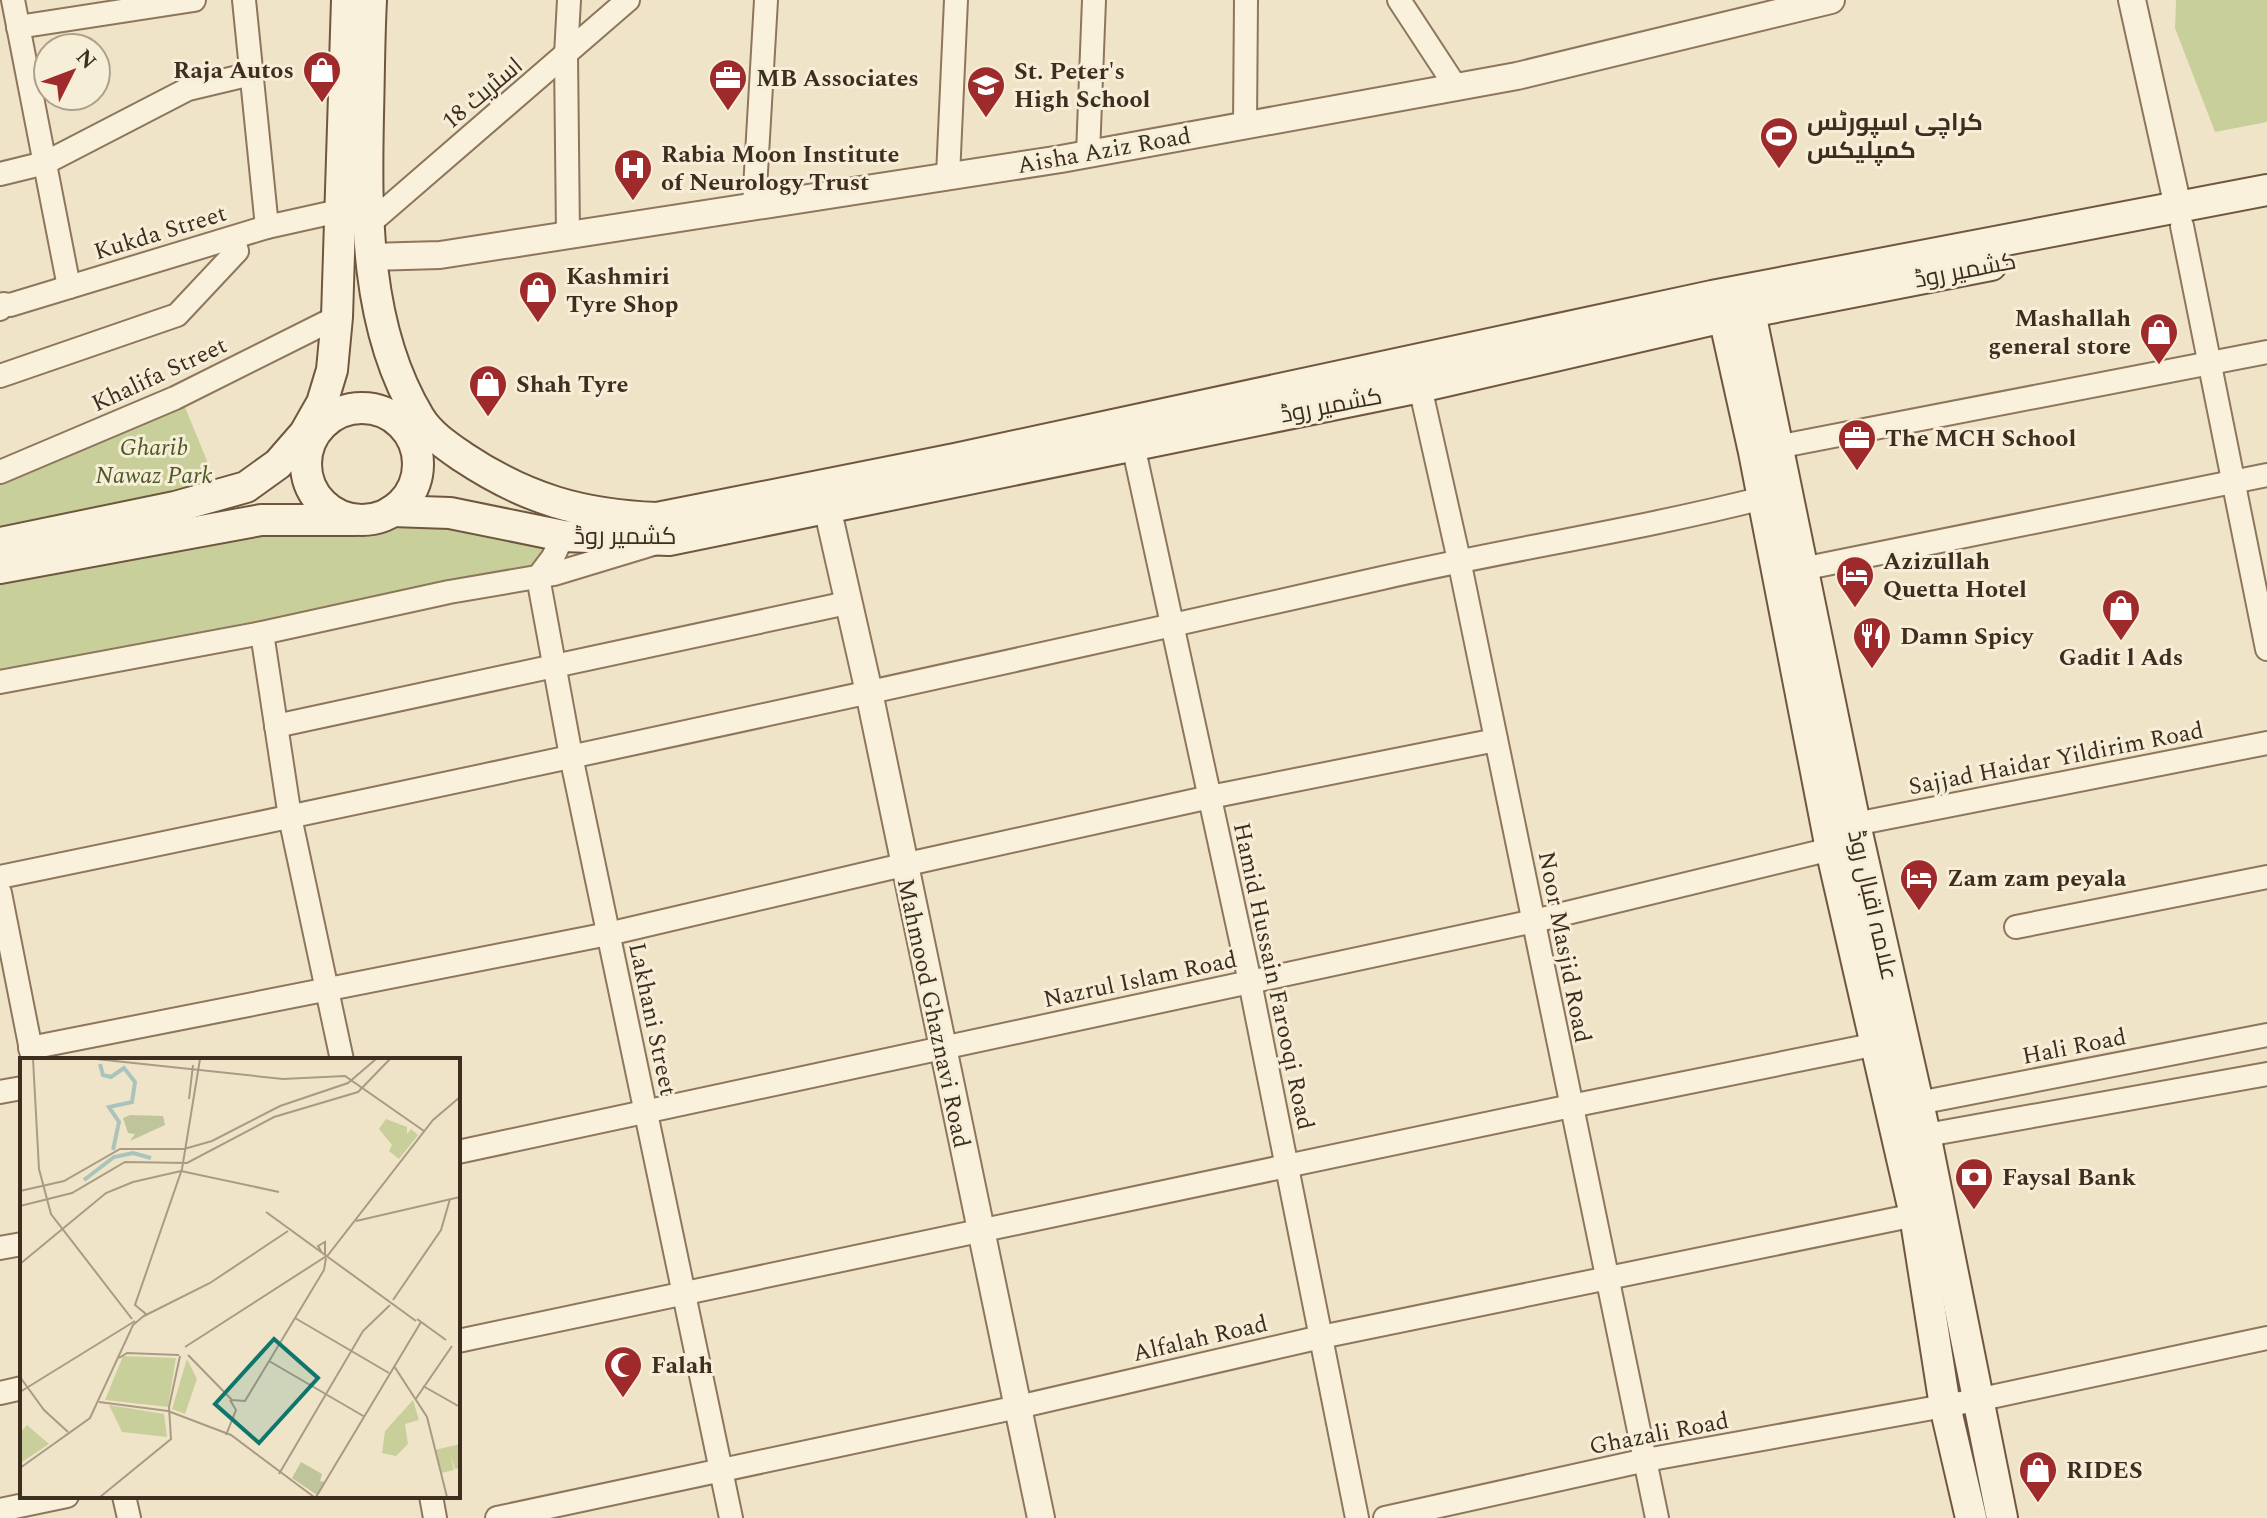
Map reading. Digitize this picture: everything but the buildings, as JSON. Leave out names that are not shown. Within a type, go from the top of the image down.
[{"type":"main road","points":[[347,0],[337,317],[332,370],[307,439],[305,466],[310,485],[320,502],[354,520]]},
{"type":"main road","points":[[0,568],[261,520],[375,519],[392,511],[407,498],[416,482],[419,461],[383,323],[370,257],[367,180],[371,0]]},
{"type":"main road","name":"کشمیر روڈ","points":[[2180,217],[2267,190]]},
{"type":"main road","name":"کشمیر روڈ","points":[[410,426],[506,484],[542,499],[578,510],[657,518],[2180,217],[2267,209]]},
{"type":"main road","name":"کشمیر روڈ","points":[[392,511],[450,513],[563,536],[669,540],[1420,387],[1735,304]]},
{"type":"main road","name":"علامہ اقبال روڈ","points":[[1735,304],[1766,449],[1802,569],[1855,824],[1903,1106],[1977,1400],[2002,1518]]},
{"type":"main road","points":[[328,384],[333,416]]},
{"type":"main road","points":[[0,543],[246,487],[278,464],[333,416],[350,408],[370,407],[410,426]]},
{"type":"main road","name":"علامہ اقبال روڈ","points":[[1766,449],[1763,498],[1831,849],[1877,1044],[1903,1106]]},
{"type":"main road","name":"علامہ اقبال روڈ","points":[[1911,1137],[1915,1215],[1945,1406],[1971,1518]]},
{"type":"street","points":[[13,0],[69,287]]},
{"type":"street","points":[[18,27],[112,6],[194,0]]},
{"type":"street","points":[[244,0],[267,227]]},
{"type":"street","points":[[568,235],[566,55],[569,0]]},
{"type":"street","name":"اسٹریٹ 18","points":[[369,224],[628,0]]},
{"type":"street","points":[[754,206],[766,0]]},
{"type":"street","points":[[948,176],[956,0]]},
{"type":"street","points":[[1088,154],[1094,0]]},
{"type":"street","points":[[1245,125],[1246,0]]},
{"type":"street","points":[[1399,0],[1456,87]]},
{"type":"street","name":"Aisha Aziz Road","points":[[370,257],[440,255],[1088,154],[1517,76],[1831,0]]},
{"type":"street","points":[[2132,0],[2180,217],[2267,649]]},
{"type":"street","points":[[0,174],[45,163],[188,89],[251,74]]},
{"type":"street","name":"Kukda Street","points":[[1,303],[10,305],[267,227],[339,211]]},
{"type":"street","points":[[0,376],[177,315],[237,251],[233,238]]},
{"type":"street","name":"Khalifa Street","points":[[0,472],[175,398],[337,317]]},
{"type":"street","points":[[1766,449],[2267,352]]},
{"type":"street","name":"Noor Masjid Road","points":[[1420,387],[1459,560],[1657,1518]]},
{"type":"street","name":"Hamid Hussain Farooqi Road","points":[[1133,445],[1250,982],[1357,1518]]},
{"type":"street","points":[[1802,569],[2267,475]]},
{"type":"street","points":[[0,877],[869,692],[1459,560],[1714,511],[1763,498]]},
{"type":"street","name":"Mahmood Ghaznavi Road","points":[[827,507],[869,692],[1041,1518]]},
{"type":"street","points":[[538,577],[563,536]]},
{"type":"street","points":[[0,682],[538,577],[669,540]]},
{"type":"street","name":"Lakhani Street","points":[[538,577],[571,756],[731,1518]]},
{"type":"street","points":[[276,726],[847,603]]},
{"type":"street","points":[[262,633],[290,817],[342,1058]]},
{"type":"street","points":[[0,893],[5,950],[31,1054],[327,989],[608,934],[1210,797],[1496,740]]},
{"type":"street","name":"Sajjad Haidar Yildirim Road","points":[[1855,824],[2267,743]]},
{"type":"street","name":"Nazrul Islam Road","points":[[460,1152],[1534,921],[1831,849]]},
{"type":"street","points":[[2016,927],[2267,877]]},
{"type":"street","name":"Hali Road","points":[[1903,1106],[2267,1035]]},
{"type":"street","points":[[460,1341],[1287,1165],[1877,1044]]},
{"type":"street","points":[[1911,1137],[2267,1074]]},
{"type":"street","points":[[0,1092],[20,1088]]},
{"type":"street","name":"Alfalah Road","points":[[497,1518],[1018,1407],[1321,1337],[1915,1215]]},
{"type":"street","points":[[0,1248],[20,1244]]},
{"type":"street","name":"Ghazali Road","points":[[1385,1518],[1646,1460],[1977,1400],[2267,1338]]},
{"type":"street","points":[[0,1393],[20,1388]]},
{"type":"street","points":[[0,1510],[57,1498]]},
{"type":"street","points":[[124,1498],[129,1518]]},
{"type":"street","points":[[431,1498],[435,1518]]},
{"type":"green space","points":[[2176,0],[2267,0],[2267,122],[2215,132],[2175,28]]},
{"type":"green space","name":"Gharib Nawaz Park","points":[[180,395],[221,495],[0,543],[0,472]]},
{"type":"green space","points":[[392,511],[563,536],[538,577],[0,682],[0,568],[261,520],[375,519]]},
{"type":"place","name":"Raja Autos","points":[[322,104]]},
{"type":"place","name":"MB Associates","points":[[728,112]]},
{"type":"place","name":"St. Peter's High School","points":[[986,119]]},
{"type":"place","name":"کراچی اسپورٹس کمپلیکس","points":[[1779,170]]},
{"type":"place","name":"Rabia Moon Institute of Neurology Trust","points":[[633,202]]},
{"type":"place","name":"Kashmiri Tyre Shop","points":[[538,324]]},
{"type":"place","name":"Mashallah general store","points":[[2159,366]]},
{"type":"place","name":"Shah Tyre","points":[[488,418]]},
{"type":"place","name":"The MCH School","points":[[1857,472]]},
{"type":"place","name":"Azizullah Quetta Hotel","points":[[1855,609]]},
{"type":"place","name":"Gadit l Ads","points":[[2121,642]]},
{"type":"place","name":"Damn Spicy","points":[[1872,670]]},
{"type":"place","name":"Zam zam peyala","points":[[1919,912]]},
{"type":"place","name":"Faysal Bank","points":[[1974,1211]]},
{"type":"place","name":"Falah","points":[[623,1399]]},
{"type":"place","name":"RIDES","points":[[2038,1504]]}]
